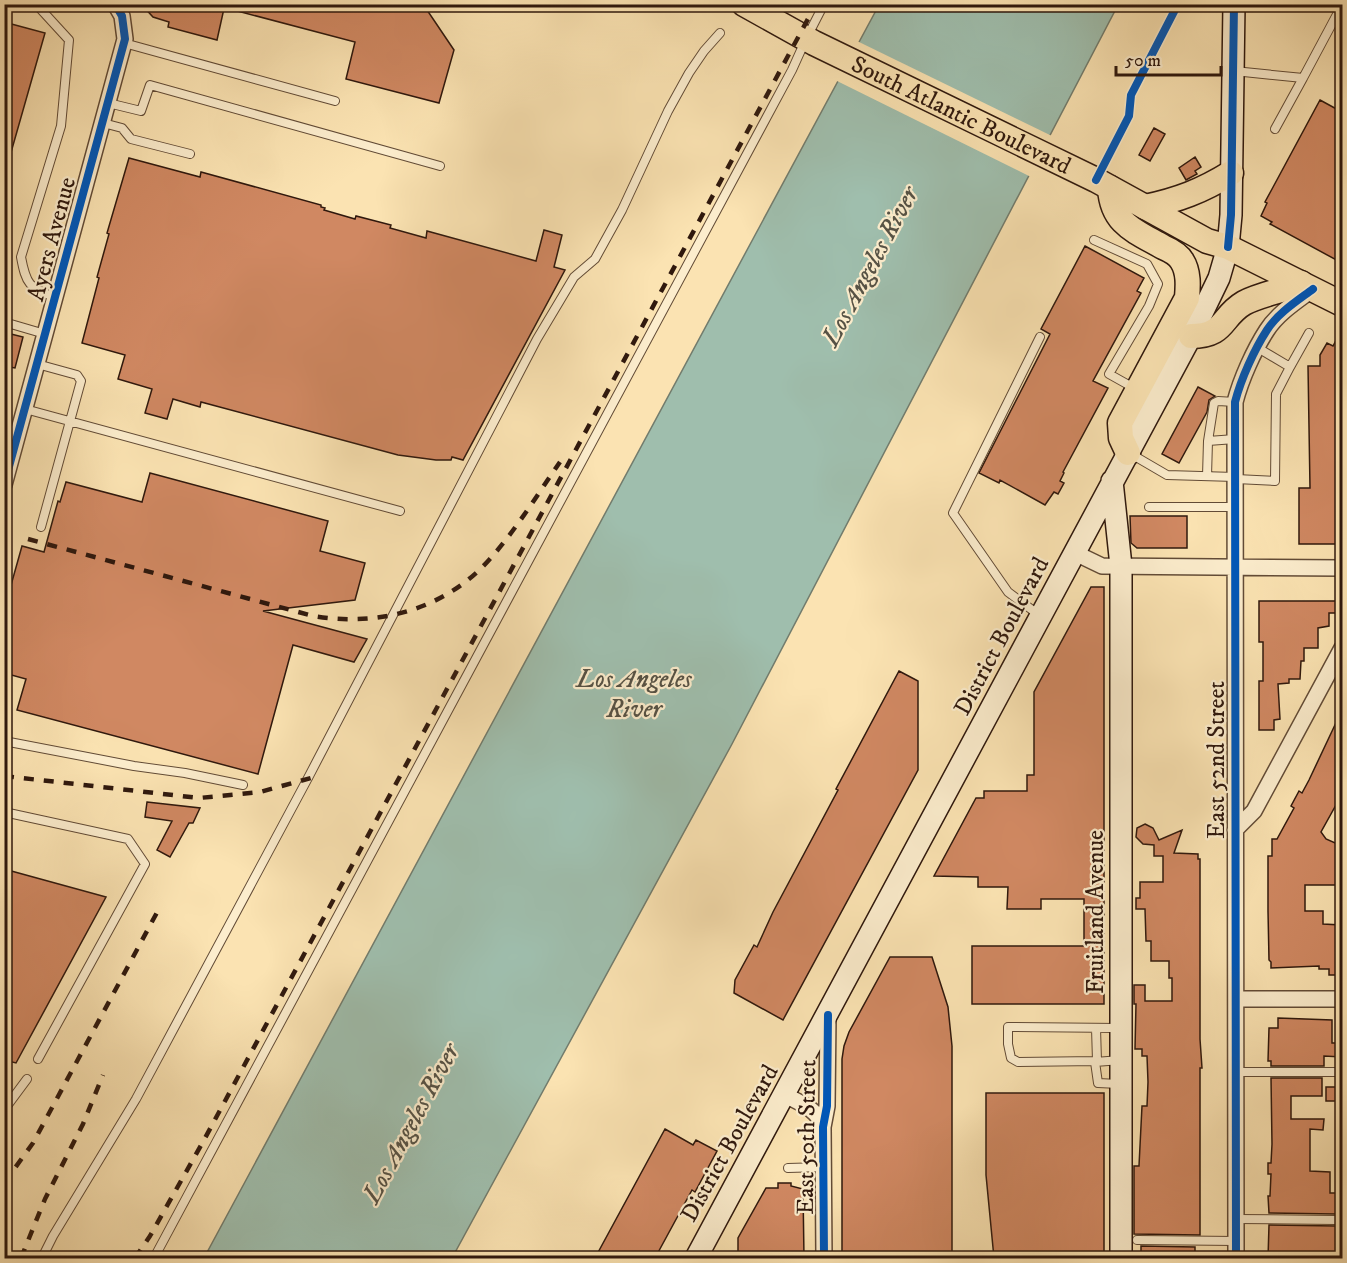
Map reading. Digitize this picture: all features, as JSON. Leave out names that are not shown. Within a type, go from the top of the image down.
[{"type":"main road","points":[[1128,453],[1119,431],[1120,423],[1147,396],[1191,336],[1219,278],[1228,247],[1234,4]]},
{"type":"main road","name":"South Atlantic Boulevard","points":[[751,6],[810,41],[1100,182],[1208,242],[1228,247],[1342,303]]},
{"type":"main road","points":[[1145,207],[1174,201],[1205,189],[1231,173]]},
{"type":"main road","points":[[1100,182],[1111,199],[1120,220],[1128,227],[1175,253],[1182,261],[1189,283],[1187,298],[1147,396]]},
{"type":"main road","points":[[1191,336],[1201,336],[1217,331],[1232,312],[1246,302],[1307,286]]},
{"type":"main road","name":"District Boulevard","points":[[696,1258],[1128,453]]},
{"type":"main road","name":"Fruitland Avenue","points":[[1112,481],[1121,566],[1121,1258]]},
{"type":"street","name":"Ayers Avenue","points":[[4,485],[125,39],[122,16],[115,4]]},
{"type":"street","name":"East 52nd Street","points":[[1236,1258],[1235,402],[1239,386],[1268,328],[1307,286]]},
{"type":"street","points":[[1075,553],[1102,566],[1342,568]]},
{"type":"street","points":[[1235,830],[1254,811],[1342,648]]},
{"type":"street","points":[[1236,999],[1342,999]]},
{"type":"street","name":"East 50th Street","points":[[824,1258],[824,1127],[827,1106],[828,1015]]},
{"type":"street","name":"East 50th Street","points":[[785,1095],[814,1110],[824,1127]]},
{"type":"lane","points":[[36,4],[69,40],[61,126],[21,257],[25,278],[35,290],[56,297]]},
{"type":"lane","points":[[154,1258],[792,70],[810,41],[824,4]]},
{"type":"lane","points":[[1275,129],[1342,5]]},
{"type":"lane","points":[[42,1258],[153,1068],[309,778],[537,339],[574,278],[596,259],[622,210],[668,111],[689,73],[720,33]]},
{"type":"lane","points":[[124,43],[335,101]]},
{"type":"lane","points":[[1233,70],[1303,78]]},
{"type":"lane","points":[[108,103],[141,111],[150,85],[440,166]]},
{"type":"lane","points":[[103,123],[122,128],[131,139],[190,154]]},
{"type":"lane","points":[[1094,240],[1147,264],[1158,284],[1149,306],[1109,374],[1147,396]]},
{"type":"lane","points":[[4,322],[45,334]]},
{"type":"lane","points":[[1128,453],[1167,475],[1275,481],[1276,394],[1309,333]]},
{"type":"lane","points":[[1040,337],[953,513],[1008,592],[1041,616]]},
{"type":"lane","points":[[1258,348],[1290,366]]},
{"type":"lane","points":[[37,364],[80,377],[81,381],[41,526]]},
{"type":"lane","points":[[1207,476],[1208,441],[1214,403],[1218,401],[1235,402]]},
{"type":"lane","points":[[25,409],[400,511]]},
{"type":"lane","points":[[1208,441],[1235,439]]},
{"type":"lane","points":[[1149,507],[1236,507]]},
{"type":"lane","points":[[4,741],[243,785]]},
{"type":"lane","points":[[4,812],[128,839],[145,864],[38,1059]]},
{"type":"lane","points":[[1121,1028],[1008,1027],[1011,1058],[1018,1062],[1121,1060]]},
{"type":"lane","points":[[1096,1028],[1096,1081],[1121,1084]]},
{"type":"lane","points":[[1236,1072],[1339,1072]]},
{"type":"lane","points":[[4,1110],[27,1079]]},
{"type":"lane","points":[[788,1168],[824,1167]]},
{"type":"lane","points":[[1236,1219],[1336,1220]]},
{"type":"lane","points":[[1137,1240],[1236,1241]]},
{"type":"water","name":"Los Angeles River","points":[[879,5],[1118,5],[732,744],[452,1258],[204,1258]]},
{"type":"pier","points":[[857,41],[1052,136],[1031,177],[835,80]]},
{"type":"building","points":[[141,4],[225,4],[217,40],[168,27],[169,22],[153,17]]},
{"type":"building","points":[[227,4],[423,4],[454,50],[439,103],[346,79],[355,42],[226,8]]},
{"type":"building","points":[[4,22],[45,33],[8,163],[4,163]]},
{"type":"building","points":[[1320,100],[1342,112],[1342,263],[1270,224],[1272,222],[1261,216],[1267,203],[1265,202]]},
{"type":"building","points":[[1154,128],[1165,134],[1150,161],[1139,155]]},
{"type":"building","points":[[1195,157],[1201,167],[1195,171],[1197,174],[1186,180],[1179,168]]},
{"type":"building","points":[[129,158],[200,177],[201,172],[321,205],[325,208],[324,210],[355,219],[356,216],[391,225],[390,228],[426,238],[427,231],[536,261],[544,230],[562,235],[554,267],[565,270],[463,460],[452,457],[451,460],[436,460],[398,455],[201,402],[200,407],[173,399],[167,419],[145,413],[152,389],[118,379],[125,355],[82,343],[109,234],[107,233]]},
{"type":"building","points":[[1085,246],[1144,278],[1137,291],[1141,293],[1093,381],[1108,388],[1063,472],[1060,481],[1064,483],[1058,494],[1054,492],[1045,505],[1000,480],[999,483],[979,473],[1050,334],[1041,329]]},
{"type":"building","points":[[1342,329],[1342,544],[1299,544],[1299,488],[1310,488],[1308,366],[1320,366],[1320,355],[1327,343],[1333,346]]},
{"type":"building","points":[[7,333],[23,337],[15,368],[4,366],[4,342]]},
{"type":"building","points":[[1198,387],[1215,396],[1209,400],[1207,412],[1179,463],[1162,454]]},
{"type":"building","points":[[150,473],[328,521],[320,551],[365,563],[355,600],[263,611],[367,639],[354,662],[293,645],[258,774],[17,710],[26,679],[4,673],[4,610],[22,546],[44,552],[58,501],[60,502],[66,482],[142,502]]},
{"type":"building","points":[[1130,516],[1187,516],[1187,548],[1137,548],[1131,543]]},
{"type":"building","points":[[1091,587],[1104,587],[1104,1004],[972,1004],[972,946],[1084,946],[1084,899],[1041,899],[1041,909],[1007,909],[1008,887],[978,887],[978,877],[934,876],[976,798],[984,798],[984,791],[1027,791],[1027,775],[1034,775],[1034,692]]},
{"type":"building","points":[[1259,601],[1342,601],[1337,613],[1329,613],[1329,626],[1318,628],[1318,648],[1304,648],[1300,679],[1289,679],[1289,683],[1278,684],[1280,719],[1274,720],[1274,730],[1259,730],[1259,681],[1263,681],[1263,642],[1259,642]]},
{"type":"building","points":[[899,671],[918,681],[918,770],[783,1020],[734,993],[735,980],[754,945],[757,947],[773,912],[838,790],[836,789]]},
{"type":"building","points":[[1342,710],[1342,808],[1336,805],[1321,832],[1326,839],[1342,846],[1342,885],[1305,885],[1305,911],[1323,911],[1323,924],[1341,925],[1342,975],[1329,975],[1329,969],[1319,969],[1319,966],[1271,968],[1268,856],[1272,856],[1272,839],[1277,839],[1294,808],[1291,806],[1299,791],[1302,793],[1309,780]]},
{"type":"building","points":[[147,802],[200,808],[193,823],[189,823],[170,857],[157,850],[172,821],[145,817]]},
{"type":"building","points":[[1145,824],[1153,828],[1159,840],[1182,830],[1174,853],[1198,854],[1198,859],[1200,859],[1202,1068],[1200,1068],[1200,1235],[1134,1234],[1134,1166],[1139,1166],[1142,1106],[1147,1106],[1148,1082],[1147,1056],[1142,1056],[1142,1049],[1135,1049],[1134,985],[1145,985],[1145,1001],[1172,1001],[1169,961],[1151,961],[1151,941],[1146,941],[1145,909],[1136,909],[1136,898],[1140,898],[1140,882],[1163,882],[1163,856],[1154,856],[1154,845],[1143,844],[1136,837],[1137,828]]},
{"type":"building","points":[[4,869],[106,897],[16,1063],[4,1060]]},
{"type":"building","points":[[890,957],[932,957],[948,1007],[952,1046],[952,1258],[842,1258],[842,1059],[844,1046],[849,1032]]},
{"type":"building","points":[[1278,1018],[1332,1020],[1332,1043],[1342,1043],[1342,1057],[1324,1056],[1324,1066],[1271,1066],[1271,1061],[1268,1061],[1269,1028],[1278,1028]]},
{"type":"building","points":[[1271,1078],[1322,1078],[1322,1096],[1291,1096],[1291,1119],[1324,1119],[1323,1130],[1310,1129],[1310,1171],[1330,1172],[1330,1193],[1342,1193],[1342,1221],[1341,1217],[1336,1214],[1269,1213],[1268,1196],[1270,1196],[1271,1174],[1268,1174],[1268,1163],[1271,1163],[1272,1144]]},
{"type":"building","points":[[1326,1087],[1342,1087],[1342,1101],[1326,1101]]},
{"type":"building","points":[[986,1093],[1104,1093],[1104,1258],[994,1258],[986,1175]]},
{"type":"building","points":[[665,1129],[693,1145],[696,1140],[717,1151],[695,1192],[692,1190],[655,1258],[595,1258]]},
{"type":"building","points":[[778,1183],[791,1183],[791,1186],[803,1189],[804,1258],[738,1258],[738,1238],[766,1188],[778,1188]]},
{"type":"building","points":[[1342,1221],[1342,1258],[1268,1258],[1269,1225],[1336,1226]]},
{"type":"building","points":[[1141,1246],[1195,1247],[1195,1258],[1152,1258],[1152,1255],[1141,1254]]},
{"type":"railway","points":[[135,1258],[150,1236],[204,1140],[816,4]]},
{"type":"railway","points":[[28,539],[313,616],[337,619],[385,616],[431,603],[471,577],[508,537],[560,462]]},
{"type":"railway","points":[[4,776],[199,798],[260,792],[318,776]]},
{"type":"railway","points":[[4,1183],[33,1143],[161,905]]},
{"type":"railway","points":[[21,1258],[45,1199],[83,1124],[103,1075]]},
{"type":"cycle path","points":[[4,485],[125,39],[122,16],[115,4]]},
{"type":"cycle path","points":[[1096,180],[1129,116],[1131,95],[1178,4]]},
{"type":"cycle path","points":[[1228,247],[1231,215],[1234,4]]},
{"type":"cycle path","points":[[1236,1258],[1235,402],[1248,365],[1271,324],[1313,289]]},
{"type":"cycle path","points":[[824,1258],[823,1127],[827,1106],[828,1015]]}]
